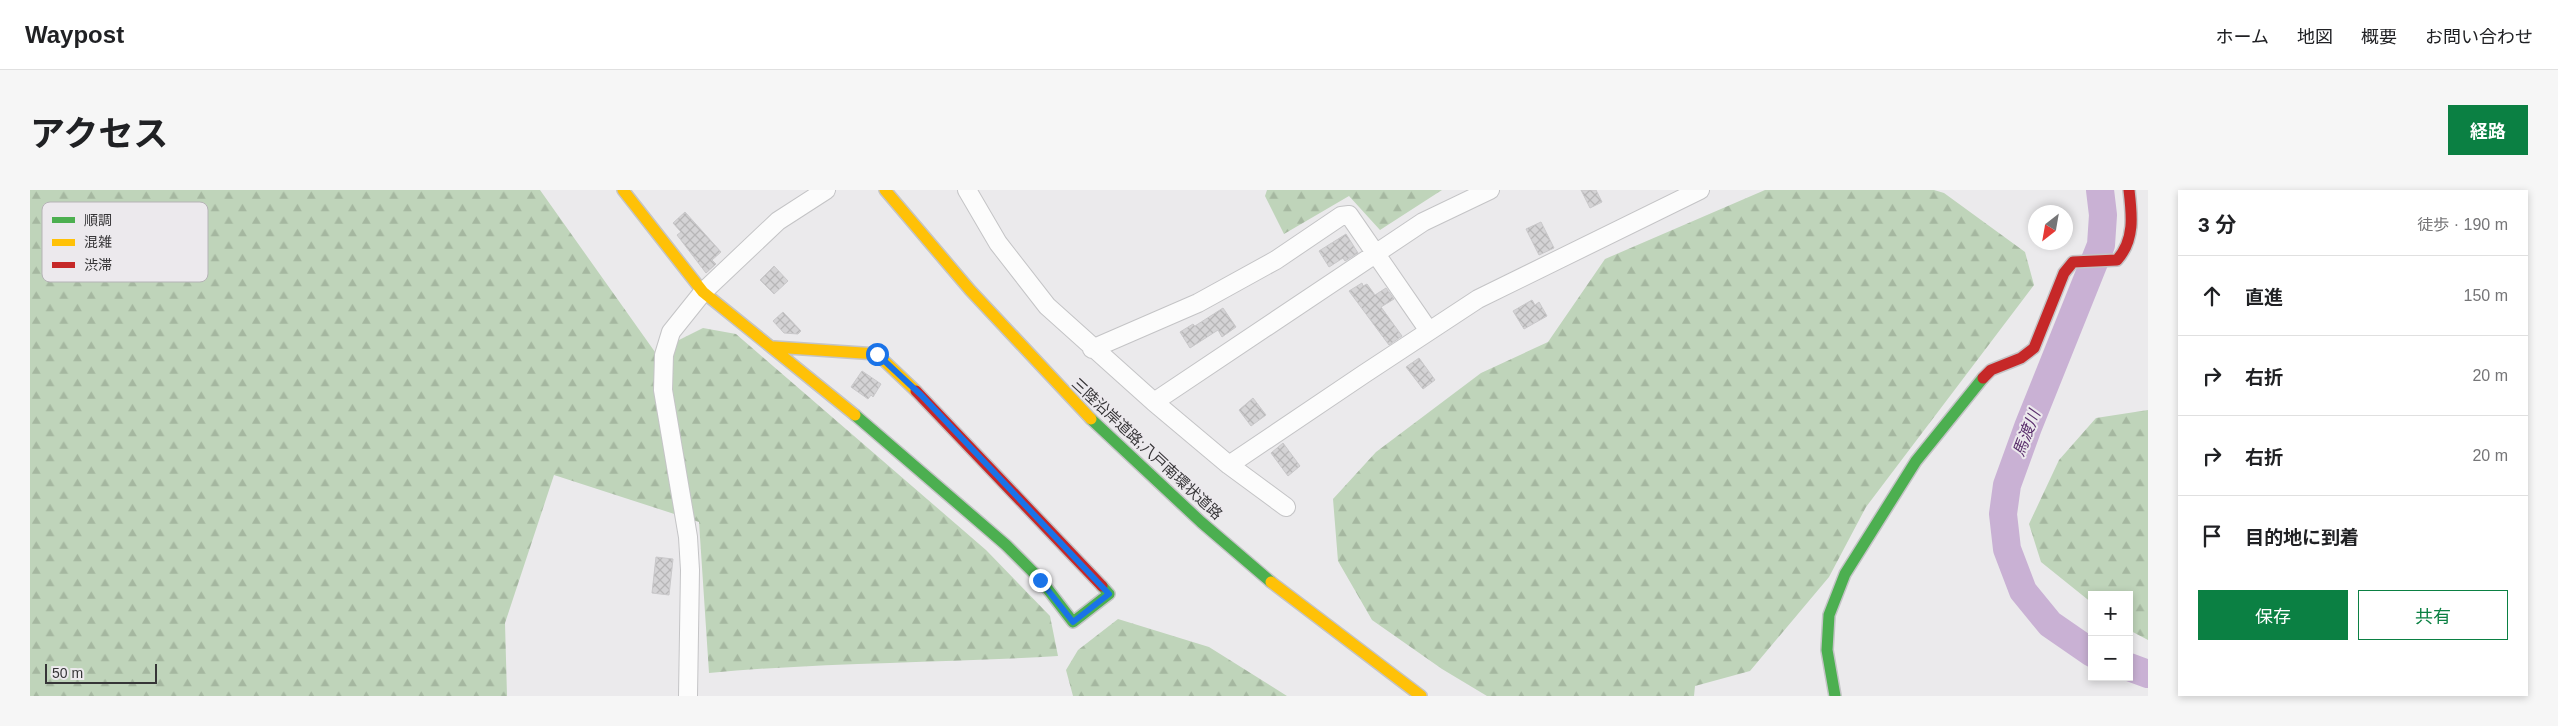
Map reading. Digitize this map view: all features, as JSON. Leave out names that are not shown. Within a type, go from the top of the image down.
[{"type":"main road","points":[[623,190],[703,292],[774,347],[1006,544],[1040,580],[1073,622],[1109,594],[921,395],[877,354],[774,347]]},
{"type":"main road","name":"三陸沿岸道路;八戸南環状道路","points":[[885,190],[1002,327],[1099,427],[1250,564],[1339,636],[1421,696]]},
{"type":"main road","points":[[1835,696],[1832,688],[1827,650],[1829,615],[1845,574],[1916,461],[1979,381],[1991,370],[2021,358],[2034,348],[2064,272],[2073,262],[2117,260],[2126,252],[2130,237],[2132,210],[2129,190]]},
{"type":"street","points":[[688,696],[690,570],[688,537],[664,390],[664,355],[671,332],[703,292],[778,221],[826,190]]},
{"type":"street","points":[[967,190],[998,243],[1047,306],[1092,349],[1229,465],[1286,506]]},
{"type":"street","points":[[1154,402],[1423,222],[1490,190]]},
{"type":"street","points":[[1229,465],[1478,299],[1700,190]]},
{"type":"street","points":[[1092,349],[1198,303],[1276,260],[1341,216],[1349,215],[1429,331]]},
{"type":"green space","points":[[30,190],[540,190],[655,352],[703,328],[736,334],[986,550],[1050,616],[1058,656],[753,669],[709,673],[699,522],[554,475],[505,623],[507,696],[30,696]]},
{"type":"green space","points":[[1267,190],[1442,190],[1380,230],[1349,196],[1284,234],[1265,196]]},
{"type":"green space","points":[[1765,190],[1934,190],[1944,193],[2025,252],[2034,285],[1866,507],[1829,577],[1750,671],[1695,686],[1694,696],[1487,696],[1442,669],[1372,620],[1338,561],[1333,499],[1376,452],[1481,373],[1548,342],[1605,259]]},
{"type":"green space","points":[[2148,410],[2148,640],[2133,632],[2133,591],[2088,591],[2088,600],[2041,562],[2029,524],[2059,460],[2096,418]]},
{"type":"green space","points":[[1118,619],[1209,647],[1287,696],[1073,696],[1066,670],[1078,650]]},
{"type":"building","points":[[1581,190],[1596,190],[1602,202],[1590,208]]},
{"type":"building","points":[[685,212],[721,252],[712,260],[716,264],[706,273],[677,235],[681,232],[673,223]]},
{"type":"building","points":[[1541,222],[1554,248],[1539,255],[1526,229]]},
{"type":"building","points":[[1346,234],[1358,253],[1345,261],[1343,258],[1329,267],[1319,251]]},
{"type":"building","points":[[774,266],[788,281],[774,294],[760,280]]},
{"type":"building","points":[[1362,283],[1363,286],[1367,284],[1375,295],[1386,288],[1394,299],[1381,307],[1402,336],[1389,345],[1349,291]]},
{"type":"building","points":[[1532,300],[1535,305],[1539,302],[1547,316],[1524,329],[1513,311]]},
{"type":"building","points":[[1223,308],[1236,327],[1222,337],[1218,330],[1190,348],[1180,332],[1193,324],[1195,326]]},
{"type":"building","points":[[783,312],[801,331],[798,334],[784,333],[773,321]]},
{"type":"building","points":[[1419,358],[1435,380],[1423,389],[1406,367]]},
{"type":"building","points":[[862,371],[881,384],[873,397],[871,395],[868,399],[851,387]]},
{"type":"building","points":[[1253,398],[1266,415],[1251,426],[1239,410]]},
{"type":"building","points":[[1283,443],[1300,466],[1288,476],[1271,453]]},
{"type":"building","points":[[656,557],[673,559],[669,595],[652,593]]},
{"type":"waterway","name":"馬渡川","points":[[2088,650],[2050,624],[2023,591],[2007,549],[2003,514],[2007,485],[2028,427],[2101,245],[2103,215],[2100,190]]},
{"type":"waterway","name":"馬渡川","points":[[2133,668],[2148,674]]},
{"type":"traffic: fast","points":[[1835,696],[1827,650],[1829,615],[1845,574],[1916,461],[1983,378]]},
{"type":"traffic: fast","points":[[855,415],[1006,545],[1040,579],[1073,622],[1109,594],[1102,586]]},
{"type":"traffic: fast","points":[[1091,419],[1201,522],[1271,582]]},
{"type":"traffic: slow","points":[[623,190],[703,292],[855,415]]},
{"type":"traffic: slow","points":[[885,190],[970,290],[1091,419]]},
{"type":"traffic: slow","points":[[774,347],[877,354],[916,391]]},
{"type":"traffic: slow","points":[[1271,582],[1421,696]]},
{"type":"traffic: jam","points":[[1983,378],[1991,370],[2021,358],[2034,348],[2064,273],[2073,262],[2117,260],[2127,244],[2131,227],[2129,190]]},
{"type":"traffic: jam","points":[[916,391],[1102,586]]},
{"type":"route","points":[[877,354],[921,395],[1109,594],[1073,622],[1040,580]]}]
